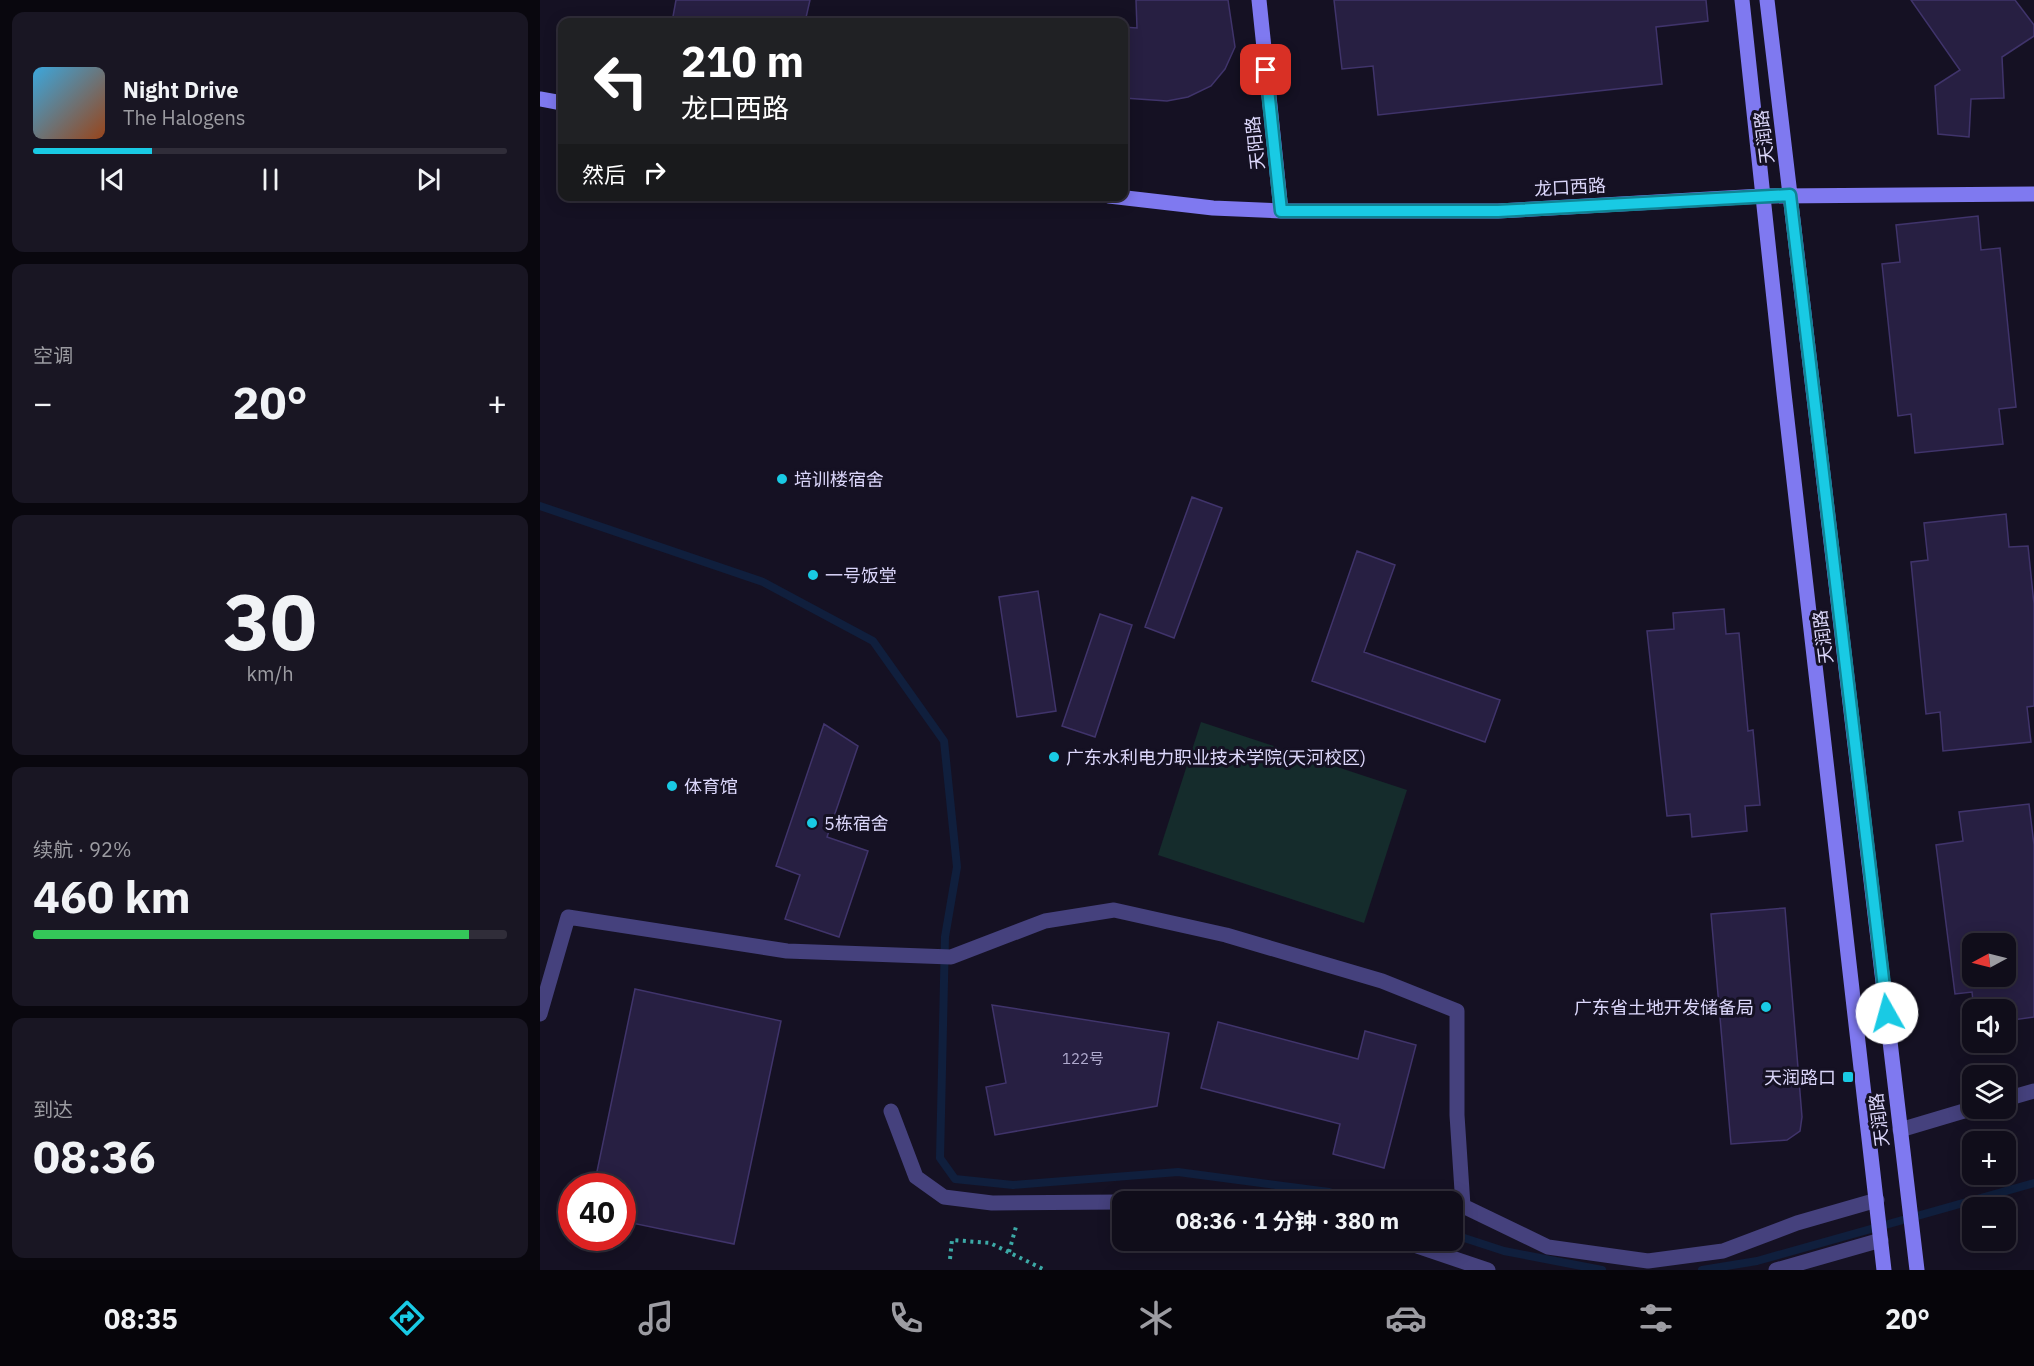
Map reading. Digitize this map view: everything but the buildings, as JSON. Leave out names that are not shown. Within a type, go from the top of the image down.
[{"type":"street","name":"天阳路","points":[[1259,0],[1281,211]]},
{"type":"street","name":"天润路","points":[[1742,0],[1762,196],[1884,1270]]},
{"type":"street","name":"天润路","points":[[1767,0],[1917,1270]]},
{"type":"street","points":[[540,99],[558,102]]},
{"type":"street","name":"龙口西路","points":[[1128,198],[1213,208],[1281,211],[1498,211],[1790,195],[2034,194]]},
{"type":"street","points":[[540,1014],[568,917],[786,951],[951,957],[1045,921],[1114,910],[1226,935],[1382,981],[1457,1011],[1457,1115],[1463,1206],[1548,1247],[1648,1261],[1723,1251],[1797,1223],[1877,1207]]},
{"type":"street","points":[[2016,1096],[2034,1091]]},
{"type":"street","points":[[891,1111],[916,1177],[944,1197],[992,1203],[1112,1202]]},
{"type":"street","points":[[1900,1130],[1962,1112]]},
{"type":"street","points":[[1776,1270],[1881,1240]]},
{"type":"street","points":[[1432,1251],[1488,1270]]},
{"type":"path","points":[[1009,1252],[1022,1202]]},
{"type":"path","points":[[950,1259],[952,1240],[990,1243],[1045,1270]]},
{"type":"green space","points":[[1201,722],[1407,790],[1364,923],[1158,855]]},
{"type":"waterway","points":[[540,506],[763,582],[873,641],[944,741],[957,867],[945,937],[940,1158],[955,1179],[1013,1185],[1178,1172],[1321,1191]]},
{"type":"waterway","points":[[1702,1270],[1757,1261],[2034,1183]]},
{"type":"waterway","points":[[1463,1238],[1504,1251],[1602,1270]]},
{"type":"place","name":"培训楼宿舍","points":[[782,479]]},
{"type":"place","name":"一号饭堂","points":[[813,575]]},
{"type":"place","name":"广东水利电力职业技术学院(天河校区)","points":[[1054,757]]},
{"type":"place","name":"体育馆","points":[[672,786]]},
{"type":"place","name":"5栋宿舍","points":[[812,823]]},
{"type":"place","name":"广东省土地开发储备局","points":[[1766,1007]]},
{"type":"place","name":"天润路口","points":[[1848,1077]]},
{"type":"route","points":[[1266,70],[1281,211],[1498,211],[1790,195],[1887,1013]]}]
